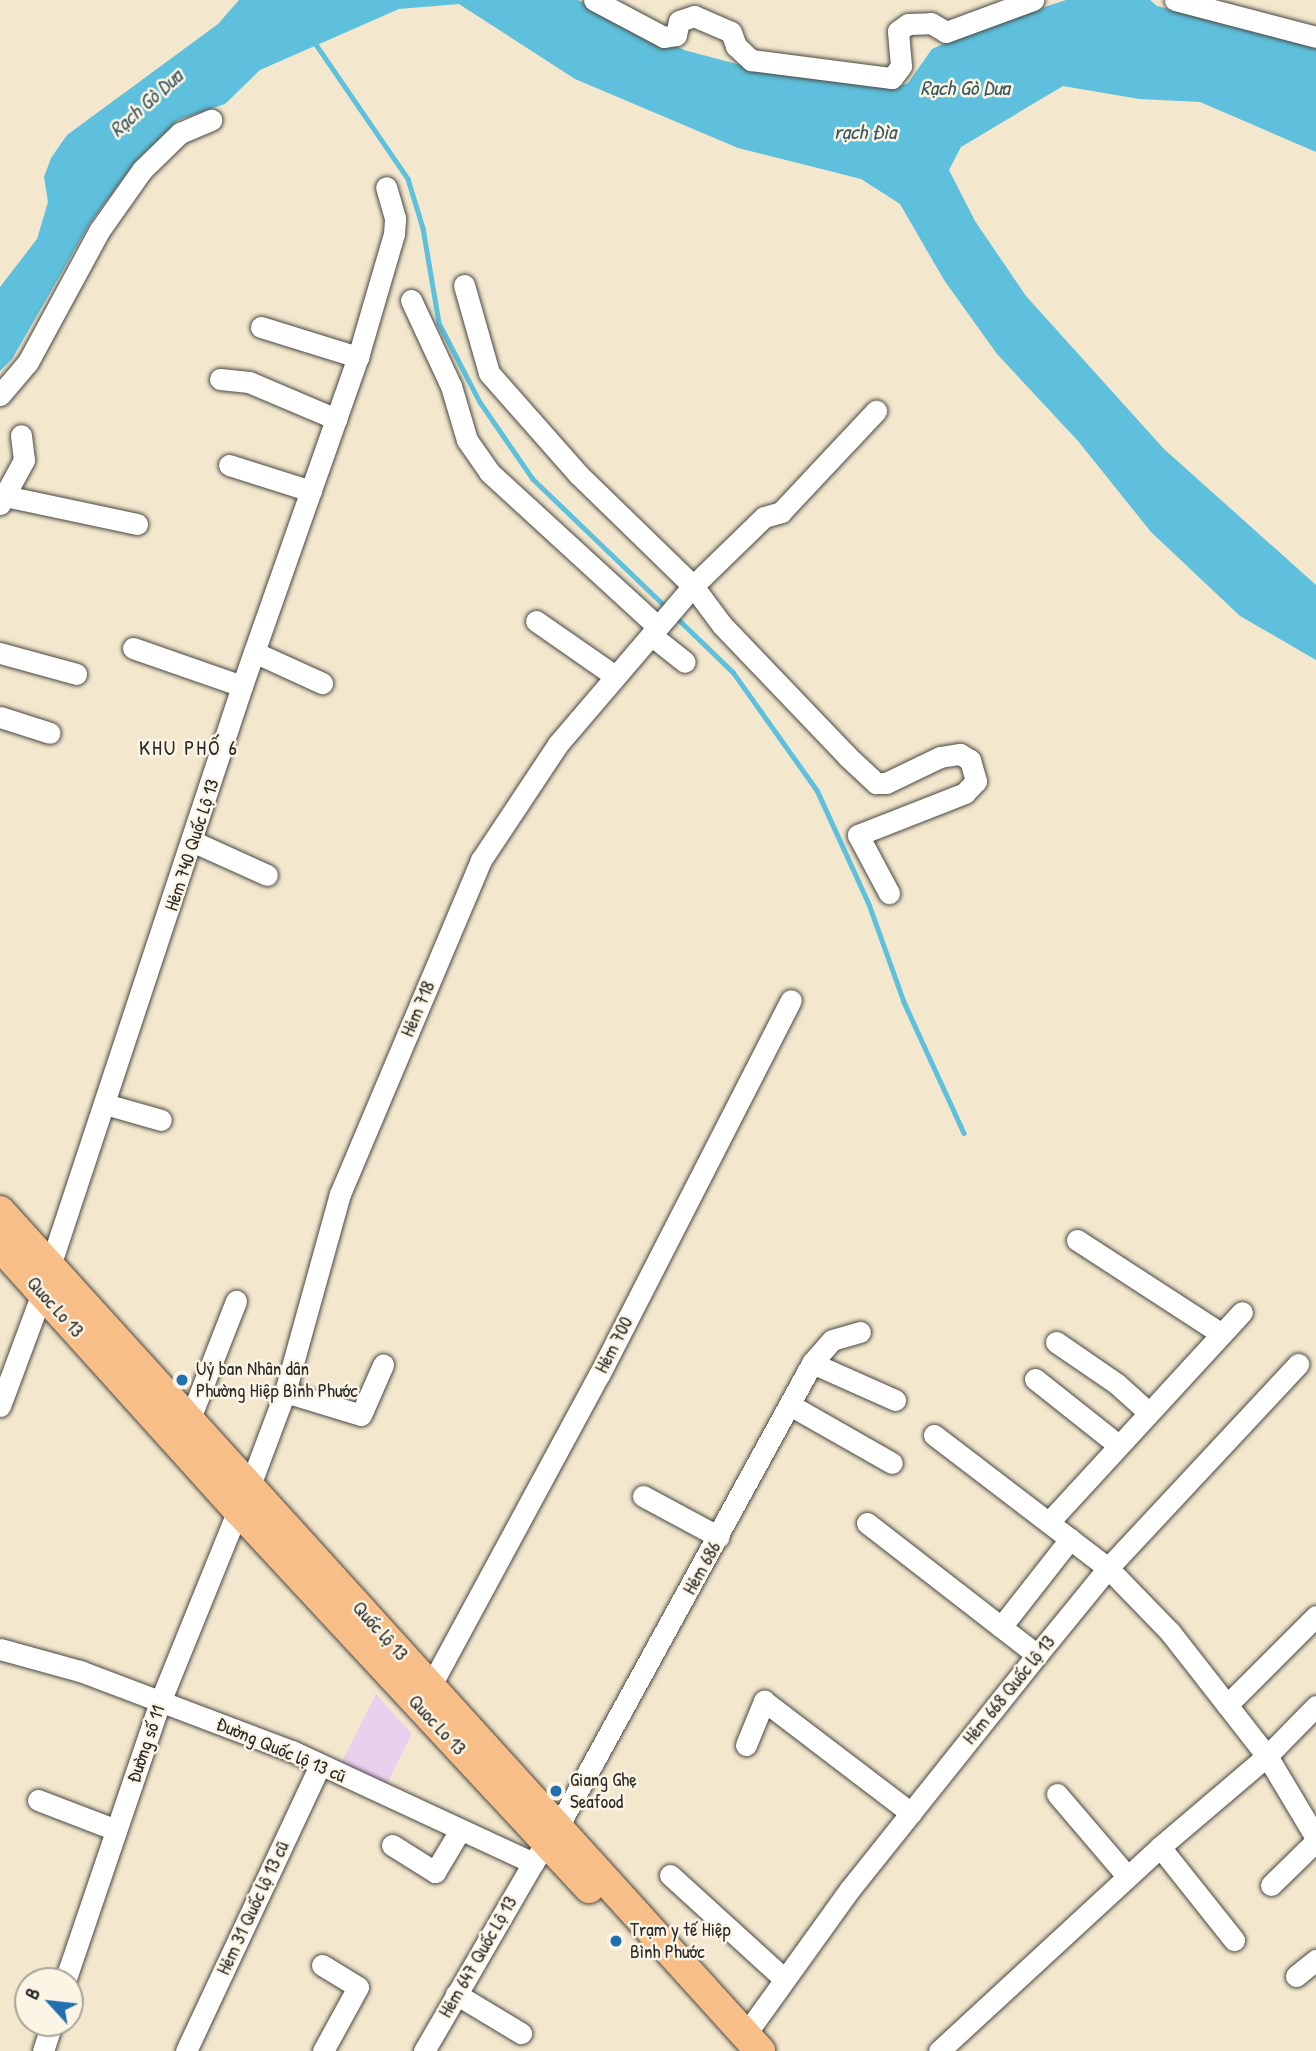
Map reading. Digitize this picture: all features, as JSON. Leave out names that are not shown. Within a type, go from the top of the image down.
[{"type":"highway","name":"Quốc lộ 13","points":[[0,1211],[46,1279],[189,1421],[243,1499],[430,1687],[546,1844],[746,2046]]},
{"type":"highway","name":"Quoc Lo 13","points":[[0,1246],[46,1279],[546,1844]]},
{"type":"street","points":[[594,0],[664,37],[676,35],[679,21],[694,16],[731,32],[736,46],[751,60],[892,78],[901,65],[898,31],[908,23],[931,23],[946,32],[1032,0]]},
{"type":"street","points":[[1175,0],[1316,37]]},
{"type":"street","points":[[0,395],[28,362],[99,231],[142,170],[180,133],[211,120]]},
{"type":"street","name":"Hẻm 740 Quốc Lộ 13","points":[[0,1406],[10,1352],[46,1279],[194,842],[242,687],[358,357],[386,264],[395,218],[386,187]]},
{"type":"street","points":[[464,285],[489,373],[579,475],[693,586],[785,694],[876,783],[886,783],[940,757],[960,754],[970,760],[976,780],[965,793],[858,835],[889,893]]},
{"type":"street","points":[[411,300],[451,386],[467,439],[489,472],[685,662]]},
{"type":"street","points":[[261,327],[358,357]]},
{"type":"street","points":[[220,379],[249,382],[336,419]]},
{"type":"street","name":"Hẻm 718","points":[[243,1499],[285,1392],[340,1194],[481,860],[558,744],[693,586],[764,517],[781,512],[876,411]]},
{"type":"street","points":[[22,435],[26,454],[2,500],[137,524]]},
{"type":"street","points":[[229,465],[311,491]]},
{"type":"street","points":[[536,621],[615,676]]},
{"type":"street","points":[[132,648],[242,687]]},
{"type":"street","points":[[254,652],[322,683]]},
{"type":"street","points":[[0,653],[76,674]]},
{"type":"street","points":[[0,717],[50,733]]},
{"type":"street","points":[[194,842],[267,875]]},
{"type":"street","name":"Hẻm 700","points":[[430,1687],[599,1375],[792,1000]]},
{"type":"street","points":[[105,1104],[161,1120]]},
{"type":"street","points":[[1077,1240],[1220,1333]]},
{"type":"street","points":[[189,1421],[236,1301]]},
{"type":"street","points":[[1049,1522],[1147,1411],[1241,1312]]},
{"type":"street","name":"Hẻm 686","points":[[546,1844],[719,1537],[812,1363],[832,1340],[860,1332]]},
{"type":"street","points":[[1056,1342],[1147,1411]]},
{"type":"street","points":[[812,1363],[895,1400]]},
{"type":"street","name":"Hẻm 668 Quốc lộ 13","points":[[746,2046],[783,1978],[1037,1654],[1108,1568],[1298,1364]]},
{"type":"street","points":[[285,1392],[361,1415],[383,1365]]},
{"type":"street","points":[[1035,1379],[1117,1444]]},
{"type":"street","points":[[790,1405],[892,1464]]},
{"type":"street","points":[[934,1435],[1108,1568],[1170,1632],[1267,1756],[1316,1839],[1270,1885]]},
{"type":"street","points":[[643,1496],[719,1537]]},
{"type":"street","name":"Đường số 11","points":[[70,1967],[160,1702],[243,1499]]},
{"type":"street","points":[[867,1523],[1037,1654]]},
{"type":"street","points":[[1001,1627],[1070,1539]]},
{"type":"street","points":[[1227,1705],[1316,1616]]},
{"type":"street","name":"Đường Quốc lộ 13 cũ","points":[[0,1649],[80,1671],[320,1765],[459,1832],[546,1844]]},
{"type":"street","points":[[746,1745],[764,1701],[911,1813]]},
{"type":"street","points":[[939,2051],[1160,1847],[1267,1756],[1316,1706]]},
{"type":"street","name":"Hẻm 31 Quốc lộ 13 cũ","points":[[186,2051],[320,1765]]},
{"type":"street","points":[[1057,1794],[1128,1876]]},
{"type":"street","points":[[38,1800],[116,1830]]},
{"type":"street","points":[[392,1845],[435,1872],[459,1832]]},
{"type":"street","name":"Hẻm 647 Quốc Lộ 13","points":[[424,2051],[546,1844]]},
{"type":"street","points":[[1160,1847],[1234,1940]]},
{"type":"street","points":[[670,1875],[783,1978]]},
{"type":"street","points":[[1296,1976],[1316,1960]]},
{"type":"street","points":[[322,1965],[348,1976],[358,1987],[323,2051]]},
{"type":"street","points":[[456,1994],[522,2033]]},
{"type":"shaded area","points":[[376,1694],[412,1734],[384,1790],[339,1767]]},
{"type":"water","points":[[239,0],[578,0],[684,50],[767,72],[893,89],[908,83],[932,49],[973,30],[1066,0],[1150,0],[1157,6],[1316,47],[1316,152],[1200,102],[1139,99],[1063,86],[961,147],[949,170],[975,221],[1026,296],[1164,449],[1316,585],[1316,660],[1240,616],[1151,532],[1078,441],[997,354],[944,280],[900,204],[861,179],[738,148],[575,79],[459,4],[399,9],[260,70],[225,104],[178,120],[136,161],[90,223],[12,359],[0,371],[0,287],[37,239],[48,202],[44,177],[51,158],[67,135],[218,24]]},
{"type":"waterway","points":[[313,40],[408,179],[423,228],[439,323],[480,402],[533,479],[667,608]]},
{"type":"waterway","points":[[676,617],[733,672],[817,790],[869,904],[904,1002],[964,1133]]},
{"type":"place","name":"Uỷ ban Nhân dân Phường Hiệp Bình Phước","points":[[182,1380]]},
{"type":"place","name":"Giang Ghẹ Seafood","points":[[556,1791]]},
{"type":"place","name":"Trạm y tế Hiệp Bình Phước","points":[[616,1941]]},
{"type":"district","name":"KHU PHỐ 6","points":[[189,748]]},
{"type":"water label","name":"Rạch Gò Dưa","points":[[965,88]]},
{"type":"water label","name":"Rạch Gò Dưa","points":[[146,103]]},
{"type":"water label","name":"rạch Đìa","points":[[865,132]]}]
